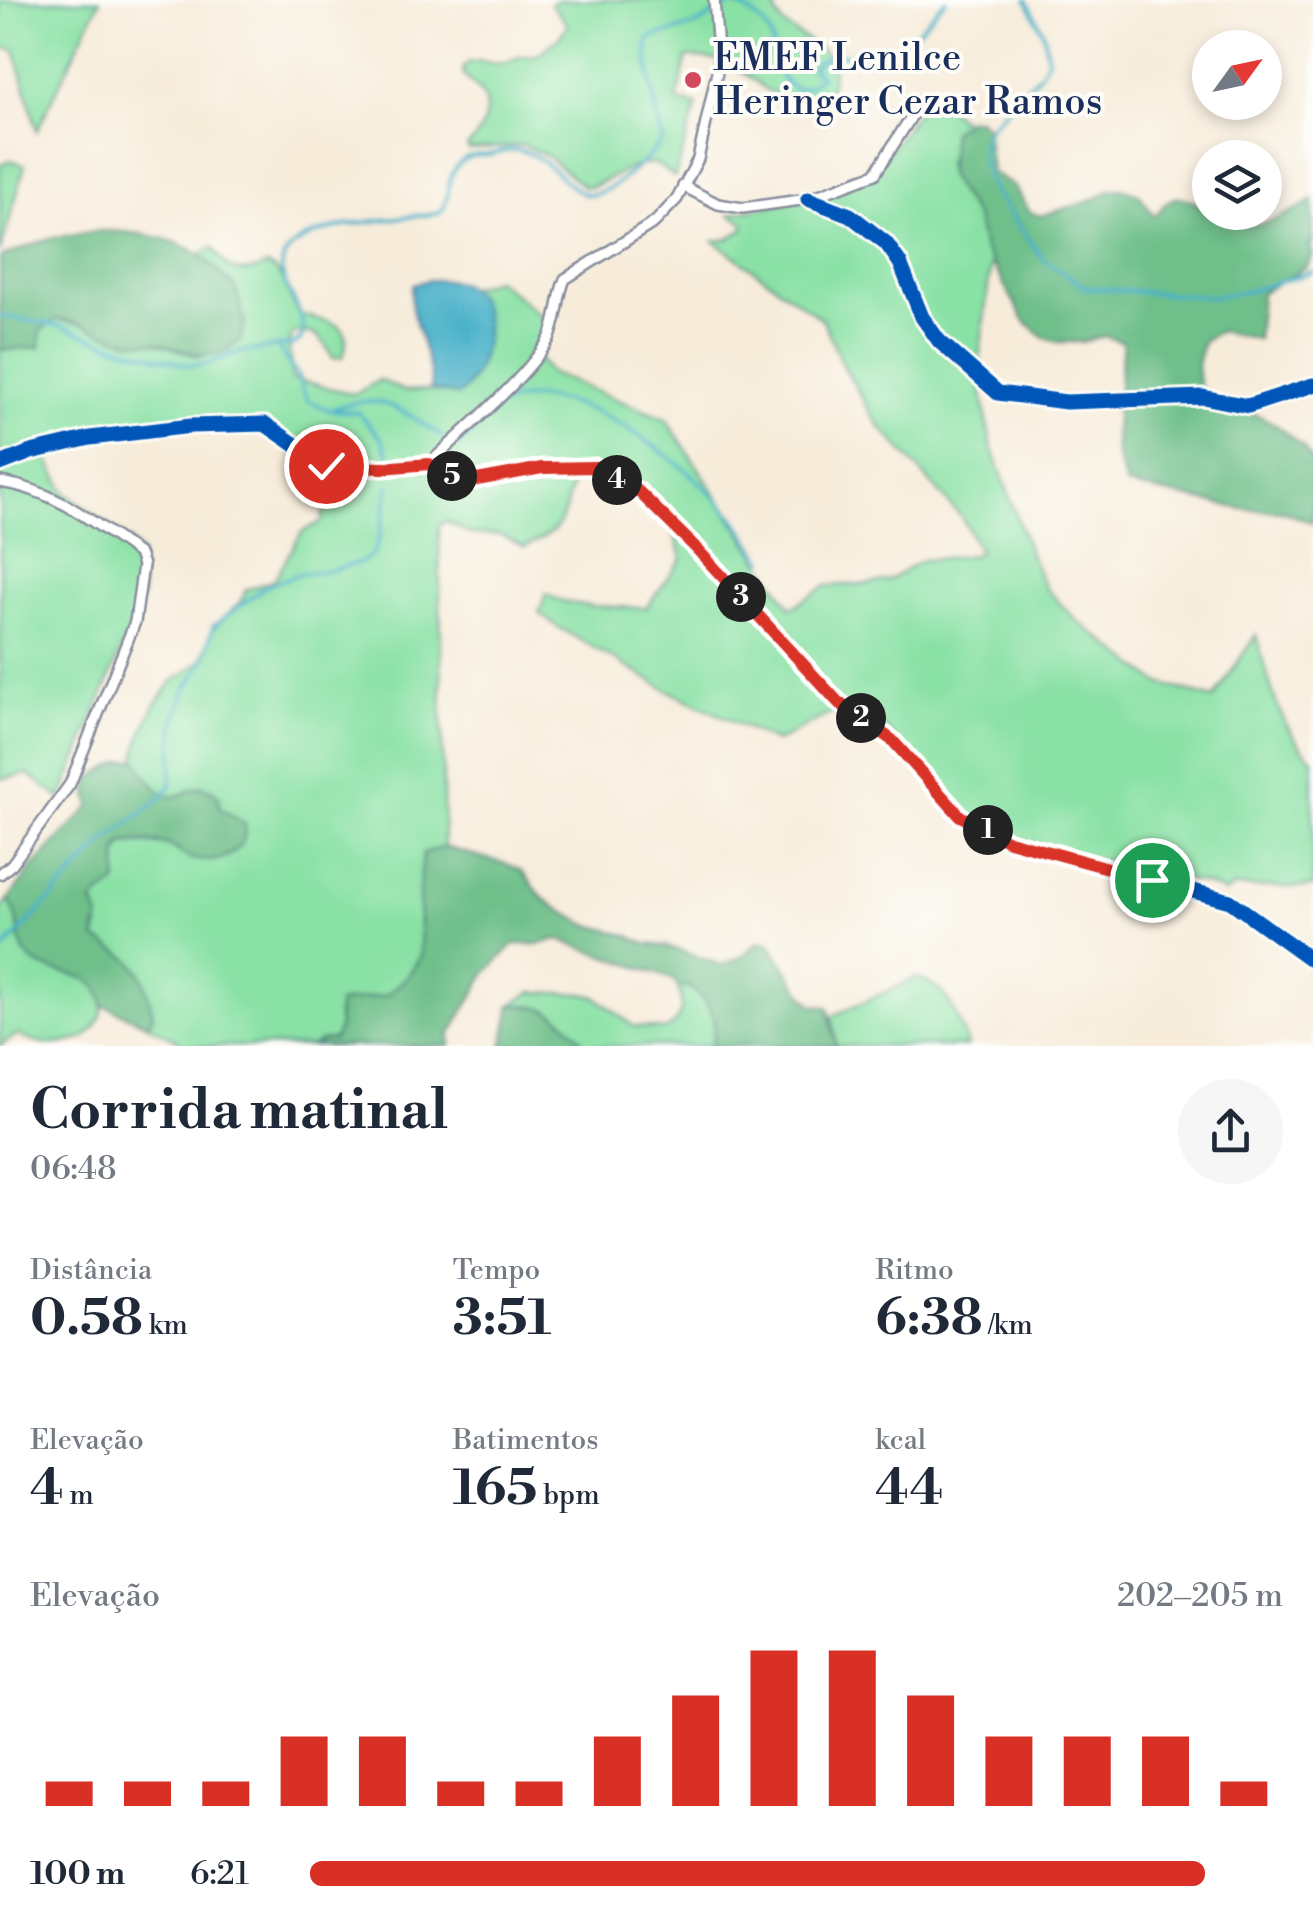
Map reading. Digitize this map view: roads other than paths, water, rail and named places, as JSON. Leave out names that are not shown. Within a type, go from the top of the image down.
[{"type":"street","points":[[429,464],[532,363],[551,335],[564,278],[655,222],[684,186],[698,159],[719,63],[714,3]]},
{"type":"street","points":[[684,186],[718,204],[742,208],[808,200],[876,174],[921,101]]},
{"type":"street","points":[[808,200],[850,216],[886,243],[900,263],[922,318],[938,341],[998,393],[1066,402],[1202,397],[1248,406],[1313,385]]},
{"type":"street","points":[[0,464],[90,438],[192,426],[265,424],[326,466],[382,468],[429,464],[466,482],[542,468],[596,467],[639,492],[838,702],[892,740],[960,816],[1009,841],[1230,901],[1313,961]]},
{"type":"street","points":[[0,482],[30,487],[61,500],[140,554],[143,565],[135,622],[70,784],[12,864],[0,874]]},
{"type":"water","points":[[429,280],[464,284],[478,297],[484,311],[481,358],[458,395],[431,390],[411,295],[413,284]]},
{"type":"waterway","points":[[0,316],[61,326],[109,344],[187,365],[203,365],[236,353],[295,344],[302,338],[302,320],[282,272],[285,255],[299,242],[346,226],[440,213],[454,170],[472,156],[513,150],[527,153],[574,188],[591,195],[614,186],[637,167],[663,141],[649,73],[649,38],[694,26],[732,4],[737,5],[766,29],[781,77],[797,89],[807,87],[821,76],[811,68],[820,61],[840,55],[883,53],[902,45],[946,0]]},
{"type":"waterway","points":[[1026,0],[1043,32],[1048,59],[1039,75],[982,139],[983,164],[993,190],[1044,260],[1087,288],[1213,297],[1313,272]]},
{"type":"waterway","points":[[278,347],[297,375],[307,400],[329,410],[358,412],[381,438],[389,457]]},
{"type":"waterway","points":[[458,446],[496,408],[523,398],[554,399],[586,408],[618,423],[678,464],[729,512],[764,561]]},
{"type":"waterway","points":[[333,409],[350,403],[379,402],[404,412],[443,437]]},
{"type":"waterway","points":[[0,953],[105,841],[160,799],[171,785],[174,722],[186,689],[204,660],[213,626],[265,587],[298,574],[365,561],[374,552],[379,538],[389,487]]},
{"type":"place","name":"EMEF Lenilce Heringer Cezar Ramos","points":[[693,80]]}]
